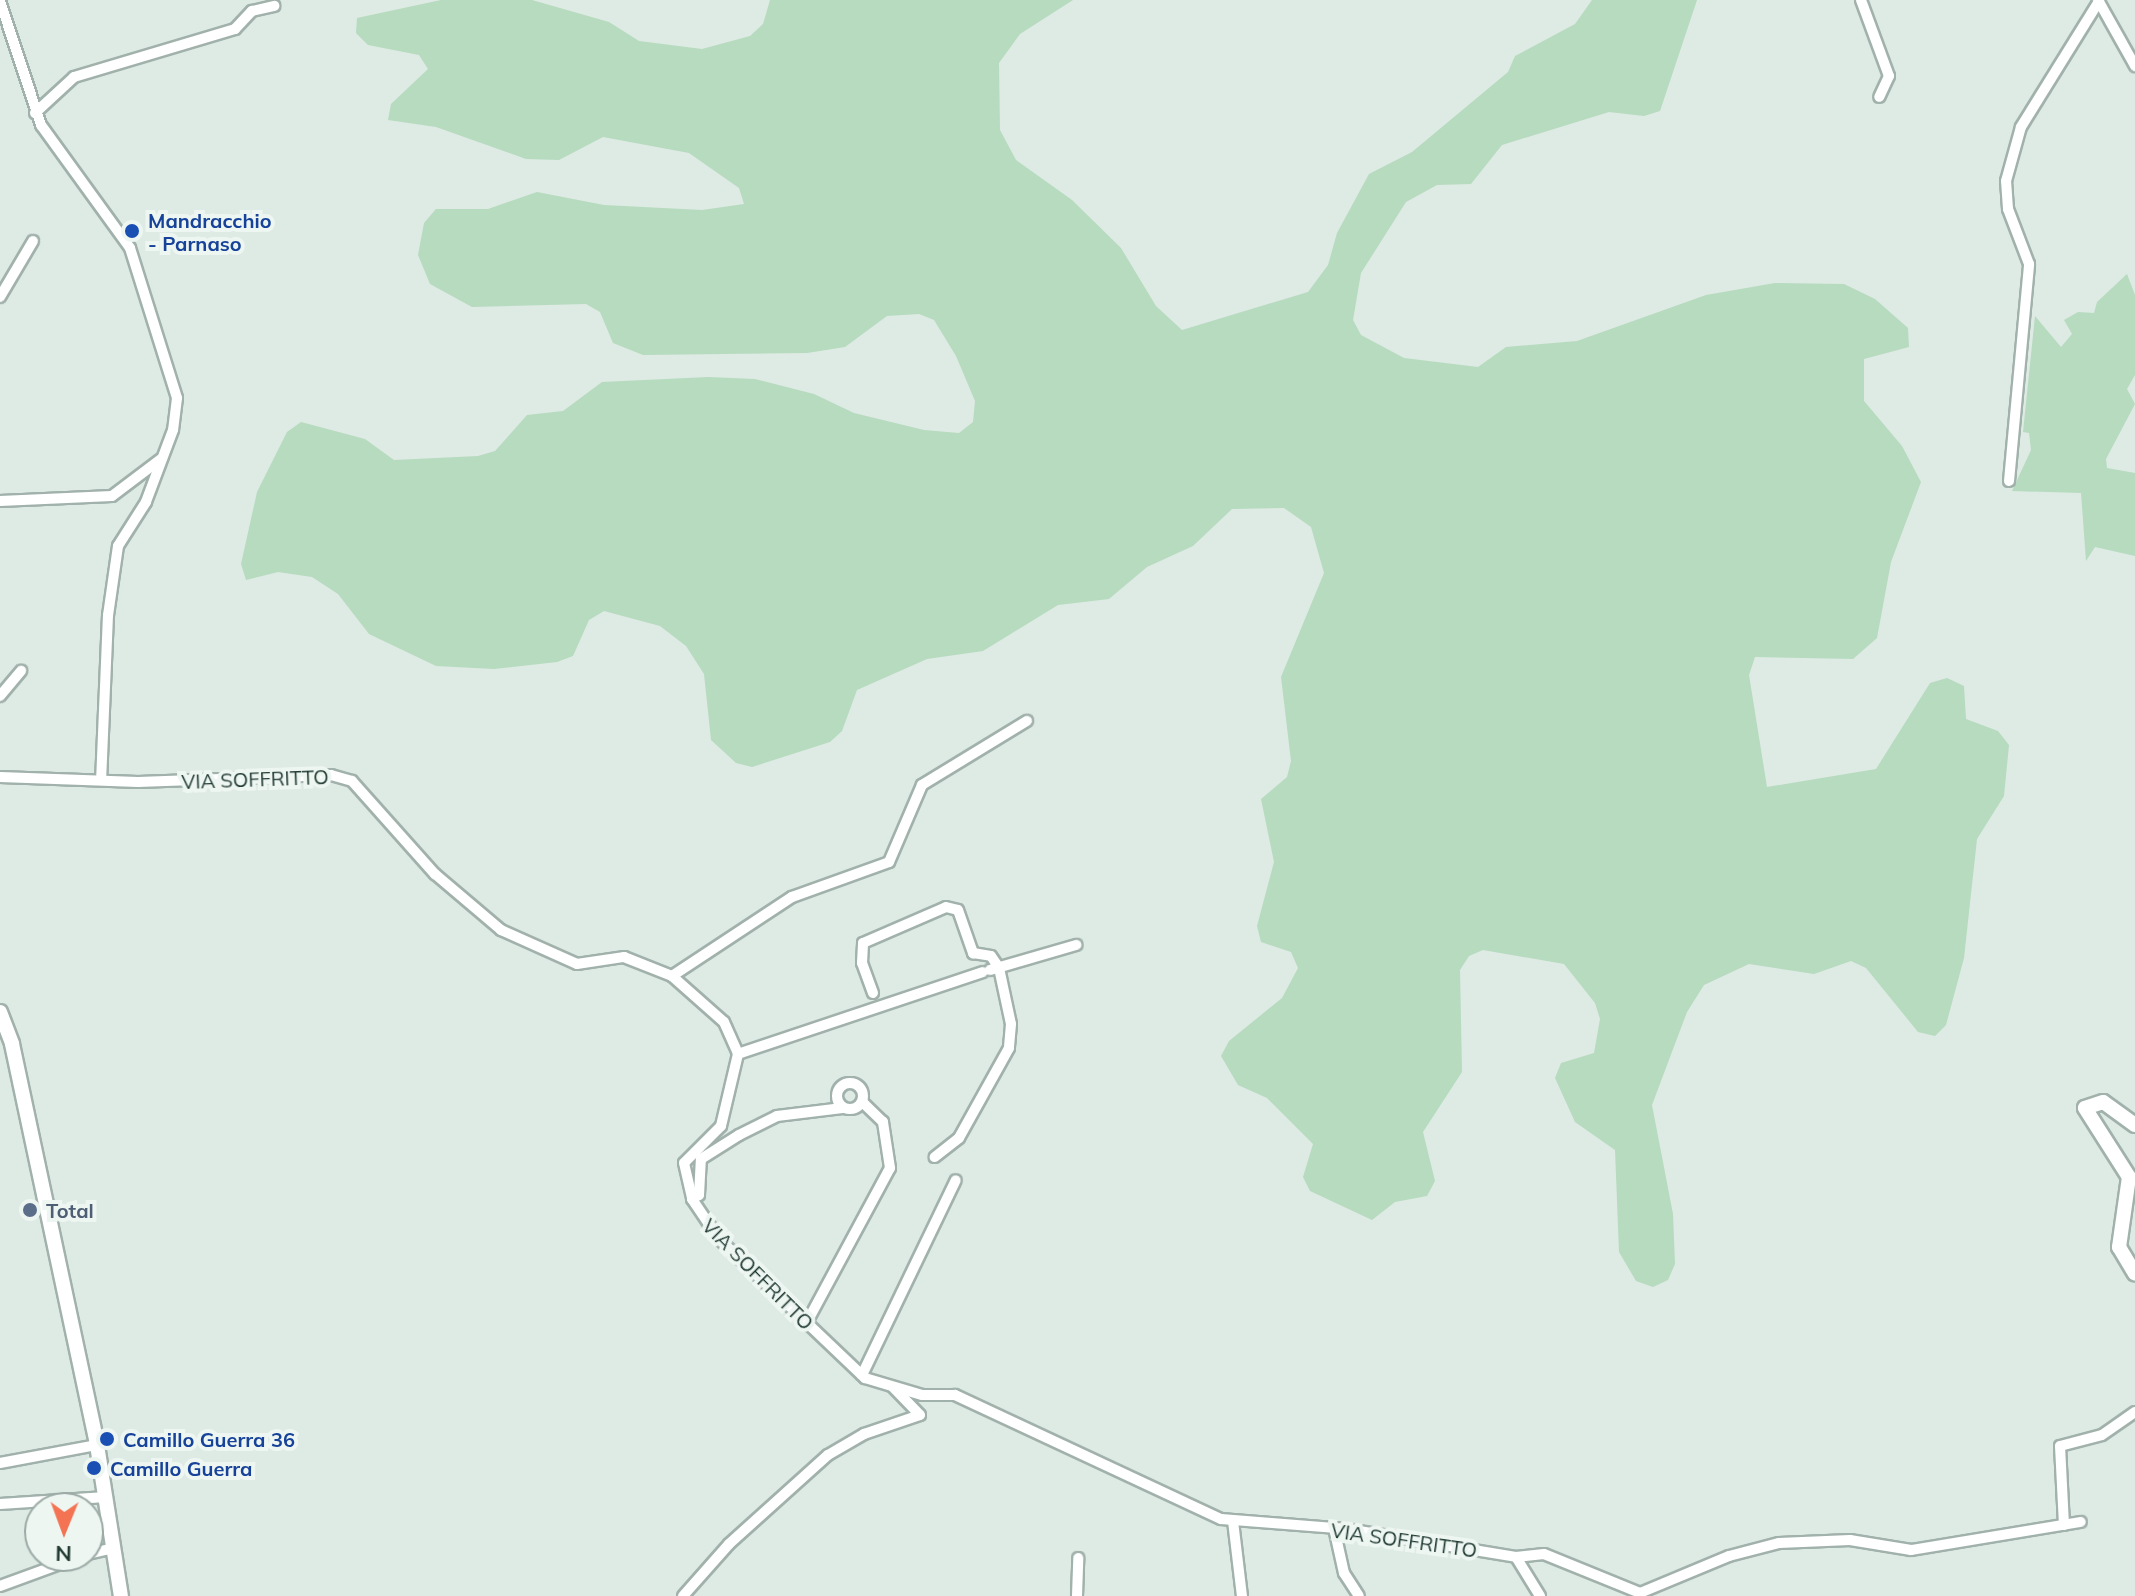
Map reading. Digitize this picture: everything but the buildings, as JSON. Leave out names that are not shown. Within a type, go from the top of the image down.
[{"type":"street","points":[[1861,0],[1889,76],[1879,97]]},
{"type":"street","points":[[0,1],[35,113],[70,172],[130,248],[177,398],[164,455],[146,502],[118,546],[108,615],[101,779]]},
{"type":"street","points":[[2009,481],[2029,264],[2008,209],[2006,181],[2021,127],[2099,1],[2135,66]]},
{"type":"street","points":[[35,113],[74,77],[235,29],[252,11],[274,6]]},
{"type":"street","points":[[0,297],[33,241]]},
{"type":"street","points":[[0,501],[112,496],[164,455]]},
{"type":"street","points":[[0,696],[21,671]]},
{"type":"street","points":[[672,976],[792,897],[889,862],[922,785],[1027,721]]},
{"type":"street","name":"VIA SOFFRITTO","points":[[0,777],[101,779],[331,775],[352,781],[435,874],[501,930],[577,964],[624,957],[672,976],[724,1022],[738,1054],[721,1126],[684,1163],[692,1199],[719,1239],[862,1375],[893,1387],[955,1395],[1233,1521],[1334,1528],[1516,1557],[1544,1554],[1640,1593],[1729,1556],[1779,1543],[1850,1540],[1911,1550],[2081,1522]]},
{"type":"street","points":[[873,993],[862,963],[863,943],[946,907],[958,910],[973,953],[991,956],[991,970],[1011,1024],[1009,1048],[959,1138],[935,1157]]},
{"type":"street","points":[[738,1054],[1076,945]]},
{"type":"street","points":[[0,1012],[12,1044],[97,1445],[121,1596]]},
{"type":"street","points":[[806,1324],[890,1168],[883,1122],[862,1102],[859,1087],[846,1084],[837,1092],[843,1108]]},
{"type":"street","points":[[692,1199],[699,1195],[701,1159],[739,1135],[777,1116],[843,1108],[862,1102]]},
{"type":"street","points":[[2135,1125],[2103,1102],[2085,1108],[2129,1177],[2119,1247],[2135,1274]]},
{"type":"street","points":[[862,1375],[956,1180]]},
{"type":"street","points":[[683,1596],[729,1544],[828,1455],[864,1434],[920,1415],[893,1387]]},
{"type":"street","points":[[2064,1525],[2060,1446],[2102,1435],[2135,1412]]},
{"type":"street","points":[[0,1463],[97,1445]]},
{"type":"street","points":[[0,1504],[106,1497]]},
{"type":"street","points":[[1233,1521],[1242,1596]]},
{"type":"street","points":[[1334,1528],[1344,1573],[1359,1596]]},
{"type":"street","points":[[104,1550],[113,1548]]},
{"type":"street","points":[[1516,1557],[1540,1596]]},
{"type":"street","points":[[1077,1596],[1078,1558]]},
{"type":"street","points":[[0,1586],[38,1572]]},
{"type":"green space","points":[[441,0],[532,0],[609,22],[639,41],[702,49],[750,36],[763,24],[770,0],[1073,0],[1020,34],[999,63],[1000,130],[1016,160],[1072,200],[1121,248],[1156,306],[1182,330],[1308,292],[1328,265],[1337,233],[1369,174],[1412,152],[1508,72],[1515,56],[1575,24],[1592,0],[1697,0],[1660,111],[1644,116],[1609,112],[1502,145],[1471,184],[1437,185],[1406,202],[1361,273],[1353,320],[1361,335],[1404,358],[1478,367],[1506,347],[1577,341],[1706,295],[1775,283],[1844,284],[1875,299],[1908,328],[1909,347],[1864,359],[1864,401],[1902,446],[1921,482],[1891,562],[1877,638],[1853,659],[1755,657],[1749,675],[1767,787],[1876,769],[1930,683],[1947,678],[1964,686],[1966,719],[1998,731],[2009,745],[2004,796],[1977,839],[1964,958],[1946,1025],[1935,1036],[1918,1032],[1866,968],[1851,961],[1814,974],[1749,964],[1704,985],[1687,1012],[1652,1105],[1673,1214],[1675,1264],[1668,1280],[1653,1287],[1636,1281],[1619,1252],[1615,1150],[1575,1122],[1555,1078],[1561,1063],[1594,1053],[1600,1019],[1595,1003],[1564,964],[1483,950],[1469,956],[1460,970],[1462,1072],[1423,1132],[1435,1181],[1427,1196],[1395,1202],[1372,1220],[1310,1191],[1303,1177],[1313,1144],[1267,1098],[1238,1085],[1221,1056],[1229,1041],[1282,998],[1298,968],[1291,952],[1261,942],[1257,926],[1274,862],[1261,799],[1287,777],[1291,761],[1281,677],[1324,573],[1311,527],[1284,508],[1232,509],[1193,546],[1147,567],[1109,599],[1058,605],[983,651],[927,659],[857,690],[842,731],[830,742],[752,767],[736,763],[711,740],[704,674],[686,646],[660,626],[604,611],[589,620],[573,656],[557,662],[494,669],[436,666],[369,634],[338,594],[312,577],[278,572],[246,580],[241,564],[257,492],[287,432],[301,422],[365,439],[394,460],[478,456],[495,451],[527,415],[563,411],[602,382],[708,377],[755,379],[814,394],[854,413],[924,430],[959,433],[973,422],[975,401],[956,356],[934,320],[919,314],[887,316],[845,347],[807,353],[643,355],[613,343],[600,312],[586,304],[472,307],[430,284],[418,255],[424,223],[436,209],[488,209],[537,192],[604,205],[702,210],[744,204],[739,188],[689,153],[603,137],[559,160],[526,159],[436,127],[388,120],[391,104],[428,69],[419,55],[368,45],[356,33],[357,18]]},
{"type":"green space","points":[[2127,274],[2135,295],[2135,375],[2127,389],[2135,404],[2106,459],[2107,468],[2135,473],[2135,556],[2095,547],[2086,561],[2081,493],[2012,491],[2031,450],[2029,433],[2023,432],[2035,316],[2061,347],[2072,334],[2064,320],[2078,312],[2094,313],[2097,302]]},
{"type":"place","name":"Mandracchio - Parnaso","points":[[132,231]]},
{"type":"place","name":"Total","points":[[30,1210]]},
{"type":"place","name":"Camillo Guerra 36","points":[[107,1439]]},
{"type":"place","name":"Camillo Guerra","points":[[94,1468]]}]
